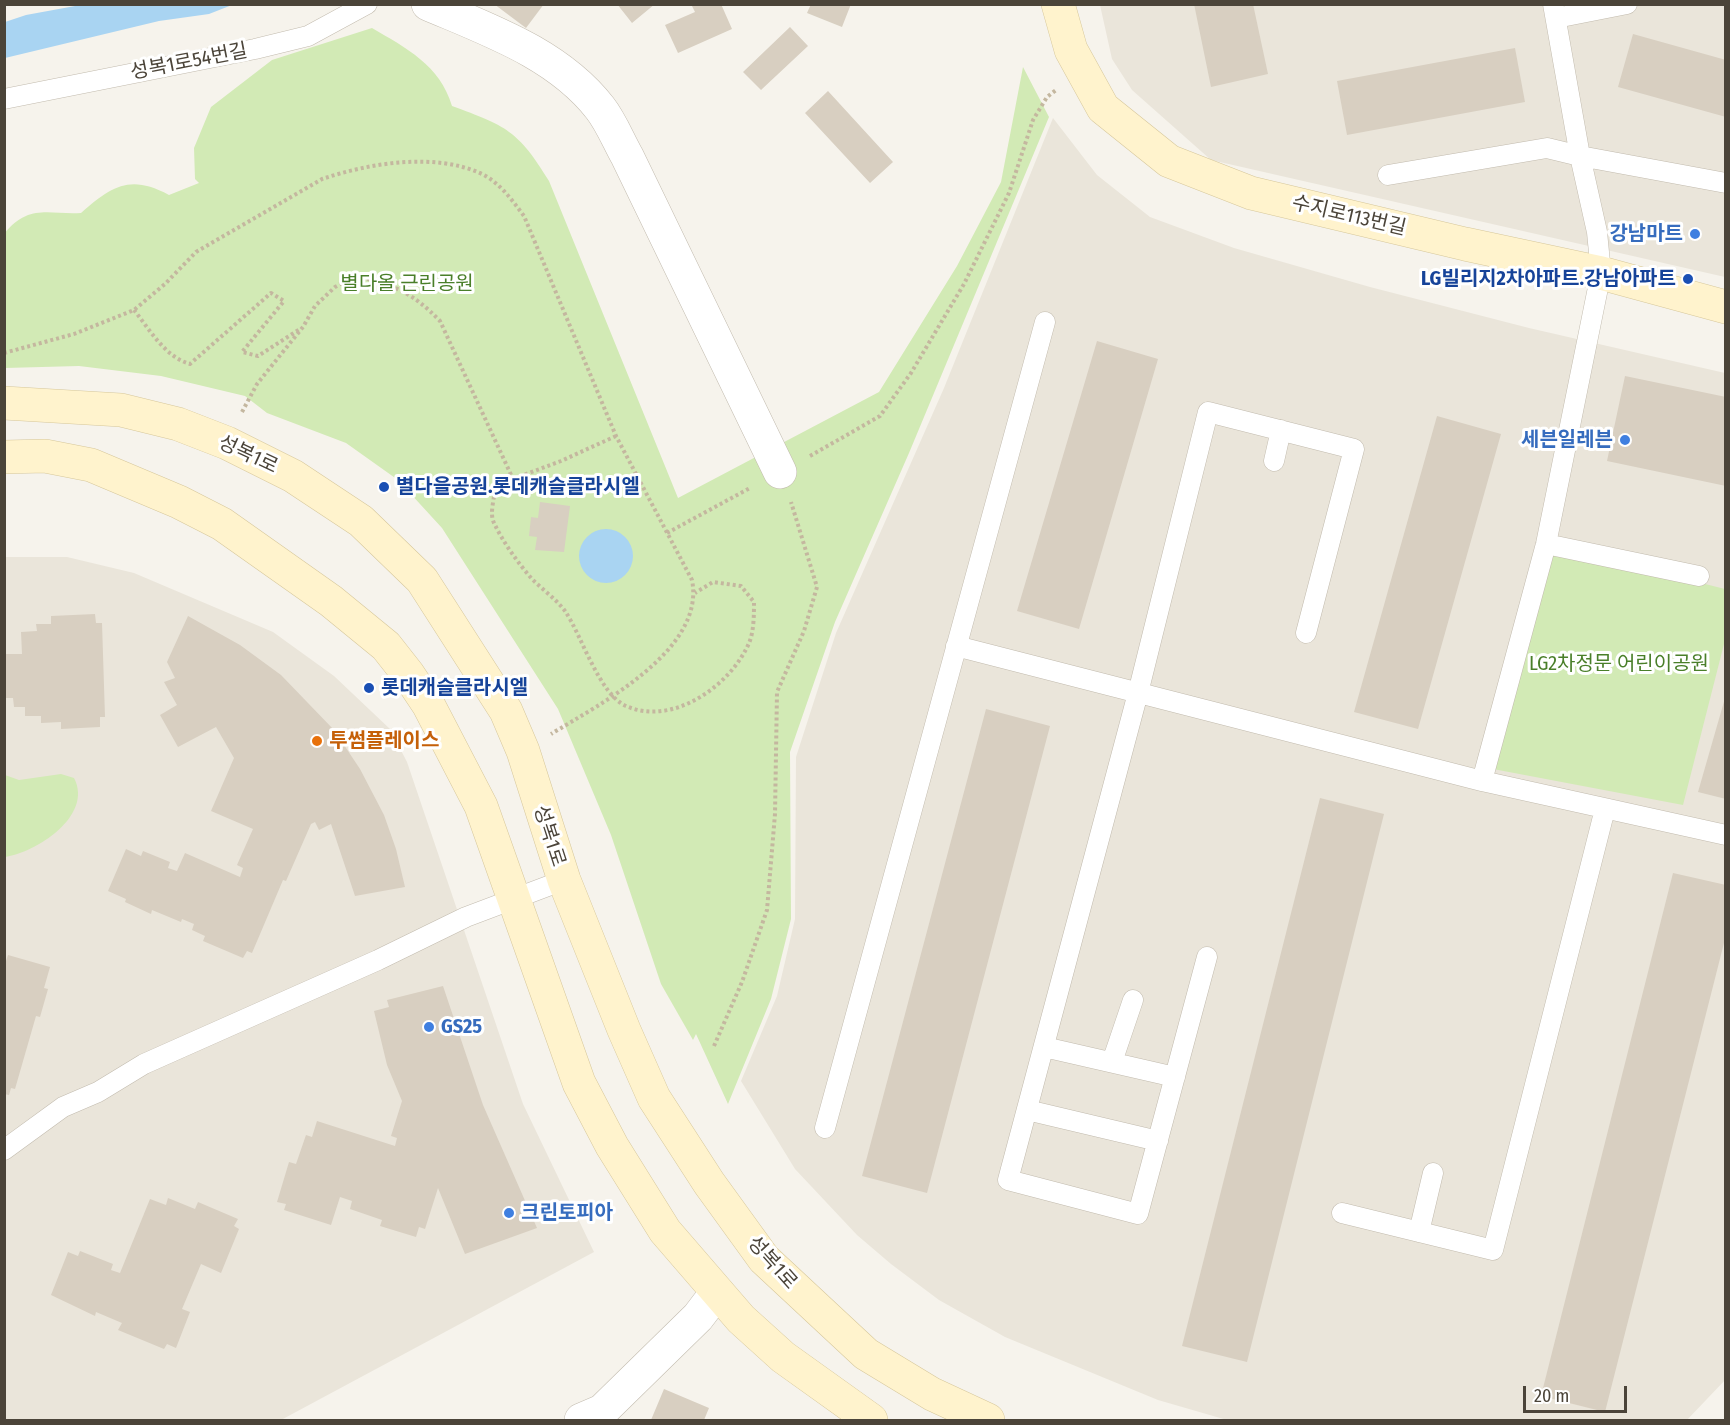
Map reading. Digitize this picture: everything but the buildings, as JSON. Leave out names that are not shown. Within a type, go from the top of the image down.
[{"type":"street","points":[[428,4],[517,43],[583,88],[601,109],[627,156],[780,472]]},
{"type":"street","name":"수지로113번길","points":[[1058,4],[1071,50],[1102,108],[1169,161],[1251,193],[1465,244],[1601,273],[1725,307]]},
{"type":"street","name":"성복1로","points":[[4,403],[121,410],[178,424],[227,443],[293,477],[361,520],[422,580],[507,711],[523,751],[564,880],[654,1098],[709,1183],[764,1259],[866,1354],[932,1394],[988,1420]]},
{"type":"street","points":[[4,457],[45,456],[91,465],[179,502],[222,524],[331,601],[386,646],[428,704],[481,806],[579,1083],[612,1146],[665,1231],[717,1292],[783,1357],[871,1420]]},
{"type":"street","points":[[581,1420],[602,1411],[698,1317],[717,1292]]},
{"type":"lane","name":"성복1로54번길","points":[[4,99],[255,49],[308,36],[367,4]]},
{"type":"lane","points":[[1482,781],[1546,544],[1601,273],[1597,232],[1580,156],[1554,11],[1627,4]]},
{"type":"lane","points":[[1388,175],[1547,148],[1725,183]]},
{"type":"lane","points":[[825,1128],[1045,322]]},
{"type":"lane","points":[[1207,957],[1138,1214],[1008,1180],[1138,693],[1208,412],[1354,449],[1306,633]]},
{"type":"lane","points":[[1274,461],[1281,430]]},
{"type":"lane","points":[[1546,544],[1699,576]]},
{"type":"lane","points":[[956,646],[1482,781],[1725,835]]},
{"type":"lane","points":[[1342,1213],[1493,1250],[1605,809]]},
{"type":"lane","points":[[4,1150],[63,1107],[98,1092],[144,1064],[378,960],[466,917],[564,880]]},
{"type":"lane","points":[[1112,1062],[1133,1000]]},
{"type":"lane","points":[[1044,1047],[1175,1077]]},
{"type":"lane","points":[[1027,1110],[1158,1141]]},
{"type":"lane","points":[[1419,1232],[1433,1173]]},
{"type":"path","points":[[667,533],[846,438],[880,416],[911,373],[964,284],[1008,193],[1033,120],[1047,97],[1082,71]]},
{"type":"path","points":[[4,352],[74,334],[134,310],[165,284],[196,252],[322,179],[340,173],[400,163],[450,163],[483,174],[507,192],[524,216],[616,436],[692,580],[695,593],[686,624],[663,657],[638,678],[581,716]]},
{"type":"path","points":[[227,443],[257,384],[303,327],[315,306],[335,287],[355,276],[384,283],[420,300],[440,321],[454,347],[513,479]]},
{"type":"path","points":[[134,310],[168,352],[179,361],[190,364],[271,293],[284,301],[242,352],[258,356],[303,327]]},
{"type":"path","points":[[616,436],[561,461],[513,479],[494,496],[492,520],[531,578],[565,610],[611,695],[626,706],[649,711],[672,709],[708,692],[732,669],[750,642],[754,602],[741,586],[729,582],[713,582],[695,593]]},
{"type":"path","points":[[714,1046],[742,982],[767,910],[775,814],[777,692],[804,631],[817,587],[799,523],[780,472]]},
{"type":"shaded area","points":[[1100,5],[1725,5],[1725,277],[1211,160],[1132,90],[1112,59]]},
{"type":"shaded area","points":[[1053,118],[1097,175],[1150,217],[1234,248],[1370,287],[1529,328],[1725,373],[1726,1379],[1687,1420],[1227,1420],[1158,1400],[1005,1337],[939,1300],[891,1264],[857,1235],[795,1169],[741,1081],[777,996],[795,919],[796,757],[836,633],[944,388]]},
{"type":"shaded area","points":[[5,557],[67,557],[134,573],[273,632],[334,676],[390,729],[407,762],[523,1104],[594,1252],[281,1420],[5,1420]]},
{"type":"green space","name":"별다올 근린공원","points":[[372,28],[420,59],[439,79],[452,106],[486,119],[509,132],[519,140],[538,164],[549,181],[678,498],[879,392],[957,266],[1001,182],[1023,67],[1049,117],[909,453],[835,622],[790,752],[791,919],[771,999],[728,1104],[696,1034],[693,1040],[661,984],[611,835],[558,709],[442,528],[398,480],[346,443],[267,413],[245,396],[161,376],[79,366],[5,368],[4,234],[13,224],[31,214],[81,213],[102,196],[122,186],[143,185],[169,195],[199,183],[195,179],[194,148],[211,107],[272,60]]},
{"type":"green space","name":"LG2차정문 어린이공원","points":[[1546,544],[1725,589],[1725,640],[1683,805],[1493,769]]},
{"type":"green space","points":[[61,774],[74,778],[78,792],[76,806],[69,819],[45,840],[17,854],[5,857],[5,775],[19,780]]},
{"type":"water","points":[[86,4],[232,5],[209,14],[159,21],[5,58],[5,22],[26,15]]},
{"type":"water","points":[[606,529],[616,531],[625,537],[631,546],[633,556],[631,566],[625,575],[616,581],[606,583],[596,581],[587,575],[581,566],[579,556],[581,546],[587,537],[596,531]]},
{"type":"place","name":"강남마트","points":[[1695,234]]},
{"type":"place","name":"LG빌리지2차아파트.강남아파트","points":[[1688,279]]},
{"type":"place","name":"세븐일레븐","points":[[1625,440]]},
{"type":"place","name":"별다을공원.롯데캐슬클라시엘","points":[[384,487]]},
{"type":"place","name":"롯데캐슬클라시엘","points":[[369,688]]},
{"type":"place","name":"투썸플레이스","points":[[317,741]]},
{"type":"place","name":"GS25","points":[[429,1027]]},
{"type":"place","name":"크린토피아","points":[[509,1213]]}]
